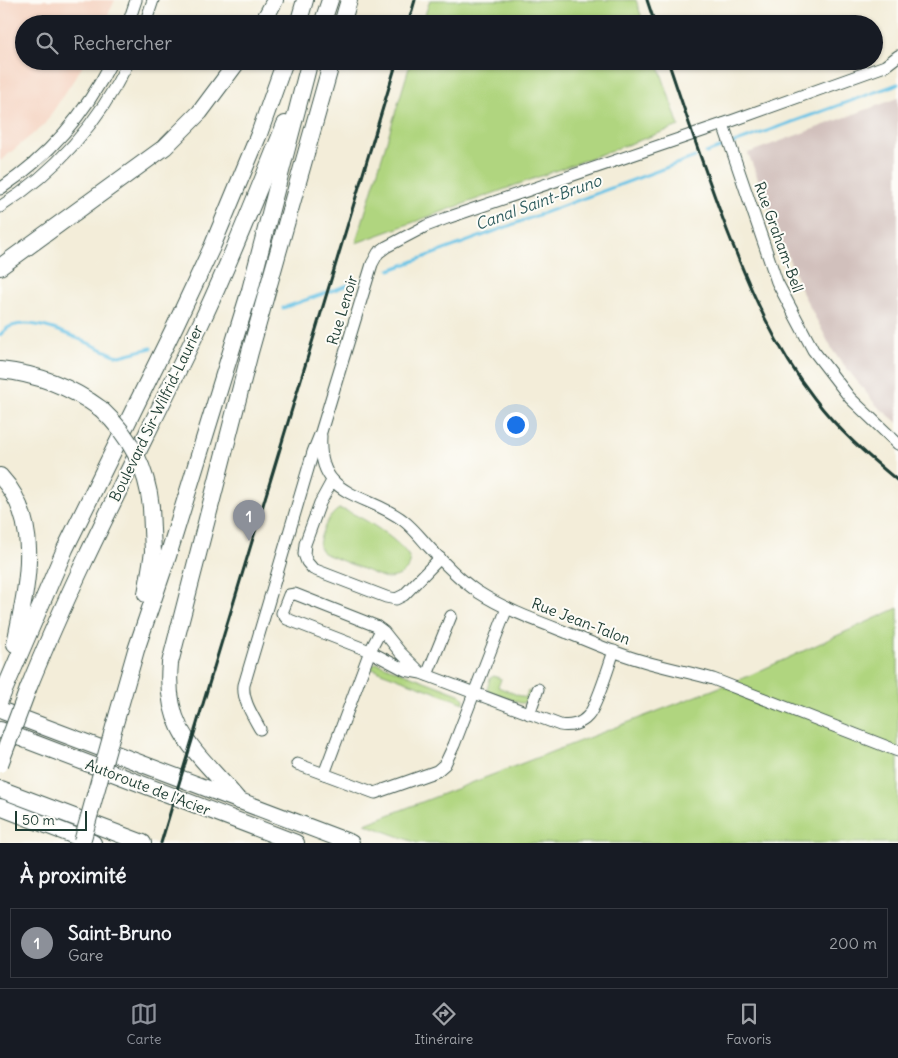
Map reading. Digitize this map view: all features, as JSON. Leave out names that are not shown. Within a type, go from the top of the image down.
[{"type":"highway","points":[[267,15],[275,0]]},
{"type":"highway","points":[[301,15],[305,0]]},
{"type":"highway","points":[[325,15],[330,0]]},
{"type":"highway","points":[[345,15],[349,0]]},
{"type":"highway","points":[[0,267],[165,147],[200,112],[231,70]]},
{"type":"highway","name":"Boulevard Sir-Wilfrid-Laurier","points":[[0,700],[61,558],[176,326],[209,254],[259,134],[282,70]]},
{"type":"highway","name":"Boulevard Sir-Wilfrid-Laurier","points":[[0,764],[28,688],[86,556],[183,360],[220,280],[307,70]]},
{"type":"highway","points":[[82,843],[136,650],[173,541],[250,290],[308,70]]},
{"type":"highway","points":[[239,801],[197,755],[180,730],[172,711],[170,700],[170,664],[250,352],[329,70]]},
{"type":"highway","points":[[0,370],[25,374],[57,383],[75,392],[101,409],[122,432],[135,451],[146,478],[152,507],[153,535],[152,562],[136,650]]},
{"type":"highway","points":[[0,476],[15,495],[23,513],[27,532],[28,552],[26,585],[8,681]]},
{"type":"highway","points":[[0,710],[351,843]]},
{"type":"highway","name":"Autoroute de l'Acier","points":[[0,730],[296,843]]},
{"type":"highway","points":[[0,788],[143,843]]},
{"type":"highway","points":[[0,807],[94,843]]},
{"type":"street","points":[[131,15],[136,0]]},
{"type":"street","points":[[148,15],[153,0]]},
{"type":"street","name":"Rue Lenoir","points":[[883,67],[898,56]]},
{"type":"street","points":[[0,189],[33,164],[60,137],[93,95],[107,70]]},
{"type":"street","points":[[0,207],[43,176],[73,146],[103,108],[124,70]]},
{"type":"street","name":"Rue Lenoir","points":[[260,729],[245,698],[243,687],[313,452],[321,432],[372,264],[378,253],[400,239],[447,218],[723,124],[874,70]]},
{"type":"street","name":"Rue Graham-Bell","points":[[723,124],[777,282],[813,350],[850,398],[898,444]]},
{"type":"street","points":[[321,432],[324,463],[332,480],[320,503],[304,550],[307,562],[313,569],[386,597],[396,599],[404,595],[440,558]]},
{"type":"street","name":"Rue Jean-Talon","points":[[332,480],[348,493],[383,508],[403,520],[454,573],[477,591],[507,608],[614,651],[642,661],[713,679],[898,750]]},
{"type":"street","points":[[280,561],[288,554],[304,550]]},
{"type":"street","points":[[424,674],[405,658],[381,630],[370,622],[296,594],[288,596],[282,613],[287,619],[370,651],[405,670],[424,674],[563,726],[583,721],[591,713],[614,651]]},
{"type":"street","points":[[297,764],[376,793],[437,772],[448,759],[507,608]]},
{"type":"street","points":[[424,674],[451,616]]},
{"type":"street","points":[[324,774],[370,651],[381,630]]},
{"type":"street","points":[[529,714],[538,689]]},
{"type":"shaded area","points":[[0,0],[115,0],[108,15],[15,15],[15,70],[80,70],[44,125],[0,161]]},
{"type":"shaded area","points":[[898,98],[898,423],[876,405],[833,351],[801,290],[748,153]]},
{"type":"green space","points":[[430,0],[636,0],[641,15],[425,15]]},
{"type":"green space","points":[[408,70],[660,70],[679,126],[356,243]]},
{"type":"green space","points":[[339,509],[356,515],[391,538],[407,554],[410,564],[407,569],[399,576],[385,578],[323,553],[319,547],[322,532],[331,516]]},
{"type":"green space","points":[[898,608],[898,843],[417,843],[365,824],[746,677]]},
{"type":"green space","points":[[377,663],[461,695],[464,703],[370,668]]},
{"type":"green space","points":[[494,676],[501,679],[498,687],[525,698],[528,691],[530,692],[527,700],[520,703],[487,690],[490,678]]},
{"type":"waterway","name":"Canal Saint-Bruno","points":[[706,153],[898,84]]},
{"type":"waterway","name":"Canal Saint-Bruno","points":[[390,270],[695,157]]},
{"type":"waterway","name":"Canal Saint-Bruno","points":[[283,308],[351,284]]},
{"type":"waterway","name":"Canal Saint-Bruno","points":[[0,335],[12,326],[24,324],[37,325],[65,333],[115,355],[120,356],[151,348]]},
{"type":"railway","points":[[411,15],[415,0]]},
{"type":"railway","points":[[647,0],[652,15]]},
{"type":"railway","points":[[161,843],[394,70]]},
{"type":"railway","points":[[671,70],[727,230],[754,296],[775,338],[800,379],[823,410],[854,442],[898,481]]},
{"type":"place","name":"Saint-Bruno","points":[[249,541]]}]
